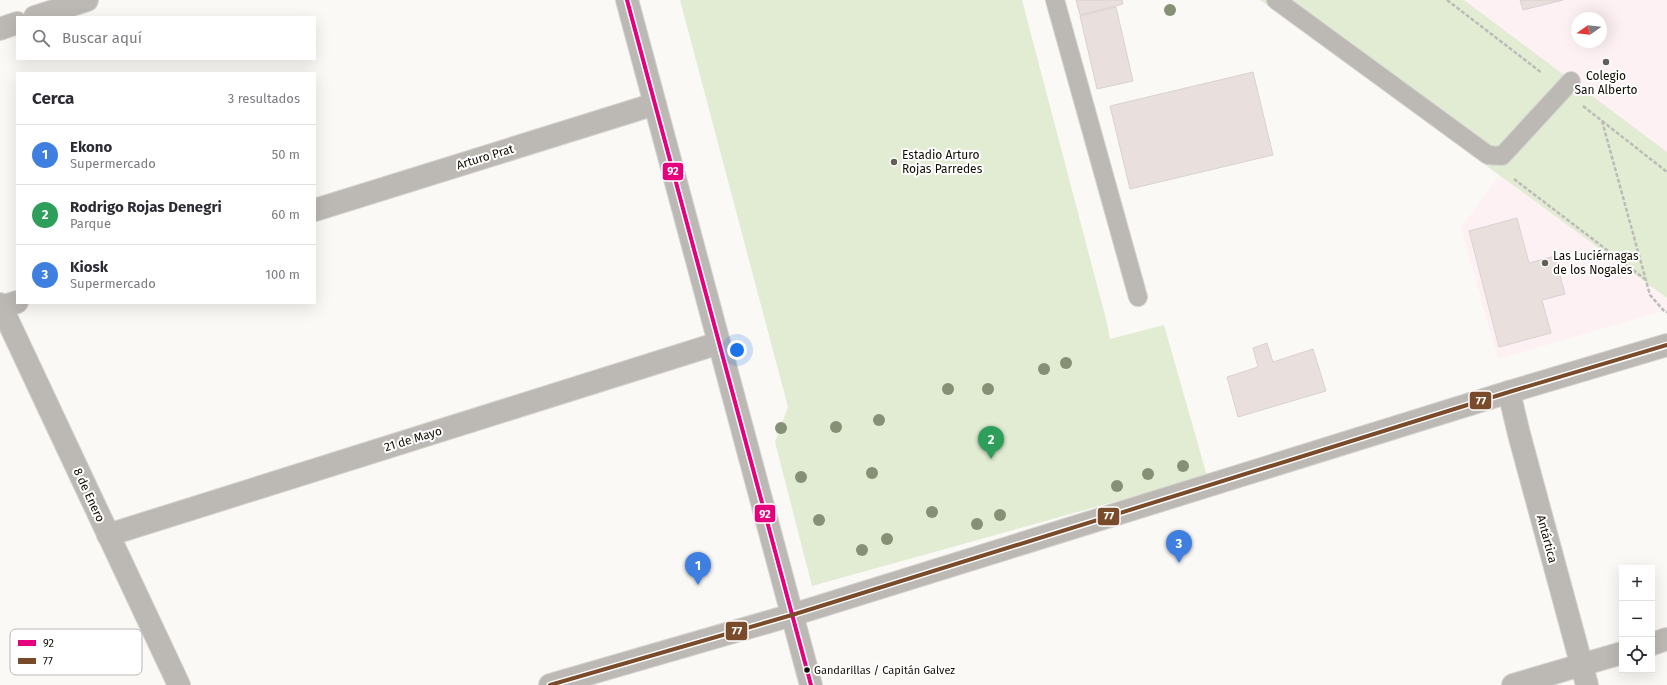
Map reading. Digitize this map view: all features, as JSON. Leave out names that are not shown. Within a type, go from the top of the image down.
[{"type":"street","points":[[38,16],[88,0]]},
{"type":"street","points":[[627,0],[811,685]]},
{"type":"street","points":[[0,28],[16,23]]},
{"type":"street","name":"Arturo Prat","points":[[316,210],[655,104]]},
{"type":"street","name":"8 de Enero","points":[[6,304],[108,535],[179,685]]},
{"type":"street","name":"21 de Mayo","points":[[108,535],[719,343]]},
{"type":"street","points":[[550,685],[792,615],[1509,392],[1667,346]]},
{"type":"street","name":"Antártica","points":[[1509,392],[1518,434],[1584,675]]},
{"type":"street","points":[[1655,643],[1667,639]]},
{"type":"street","points":[[1513,685],[1584,675],[1619,655]]},
{"type":"lane","points":[[1055,0],[1138,297]]},
{"type":"lane","points":[[1276,0],[1488,155],[1502,156],[1571,81]]},
{"type":"path","points":[[1602,121],[1650,295],[1666,312]]},
{"type":"path","points":[[1496,156],[1496,166],[1646,279]]},
{"type":"shaded area","name":"Colegio San Alberto","points":[[1464,0],[1667,0],[1667,152],[1571,81]]},
{"type":"shaded area","name":"Las Luciérnagas de los Nogales","points":[[1499,175],[1667,298],[1667,310],[1498,359],[1461,228]]},
{"type":"green space","name":"Estadio Arturo Rojas Parredes","points":[[680,0],[1022,0],[1110,339],[1164,325],[1207,476],[812,586],[775,442],[788,407]]},
{"type":"green space","points":[[1260,0],[1464,0],[1667,152],[1667,298]]},
{"type":"building","points":[[1076,0],[1122,0],[1123,4],[1080,15]]},
{"type":"building","points":[[1520,0],[1563,0],[1523,10]]},
{"type":"building","points":[[1116,7],[1133,81],[1097,89],[1080,16]]},
{"type":"building","points":[[1253,72],[1273,155],[1130,189],[1110,106]]},
{"type":"building","points":[[1517,218],[1529,263],[1555,256],[1565,294],[1542,300],[1551,333],[1499,347],[1469,231]]},
{"type":"building","points":[[1267,343],[1273,362],[1313,349],[1326,391],[1238,417],[1227,377],[1258,367],[1253,348]]},
{"type":"transit line","name":"92","points":[[627,0],[811,685]]},
{"type":"transit line","name":"77","points":[[550,685],[792,615],[1509,392],[1667,345]]},
{"type":"place","name":"Colegio San Alberto","points":[[1606,62]]},
{"type":"place","name":"Estadio Arturo Rojas Parredes","points":[[894,162]]},
{"type":"place","name":"Las Luciérnagas de los Nogales","points":[[1545,263]]},
{"type":"place","name":"Rodrigo Rojas Denegri","points":[[991,459]]},
{"type":"place","name":"Kiosk","points":[[1179,563]]},
{"type":"place","name":"Ekono","points":[[698,585]]},
{"type":"place","name":"Gandarillas / Capitán Galvez","points":[[807,670]]}]
